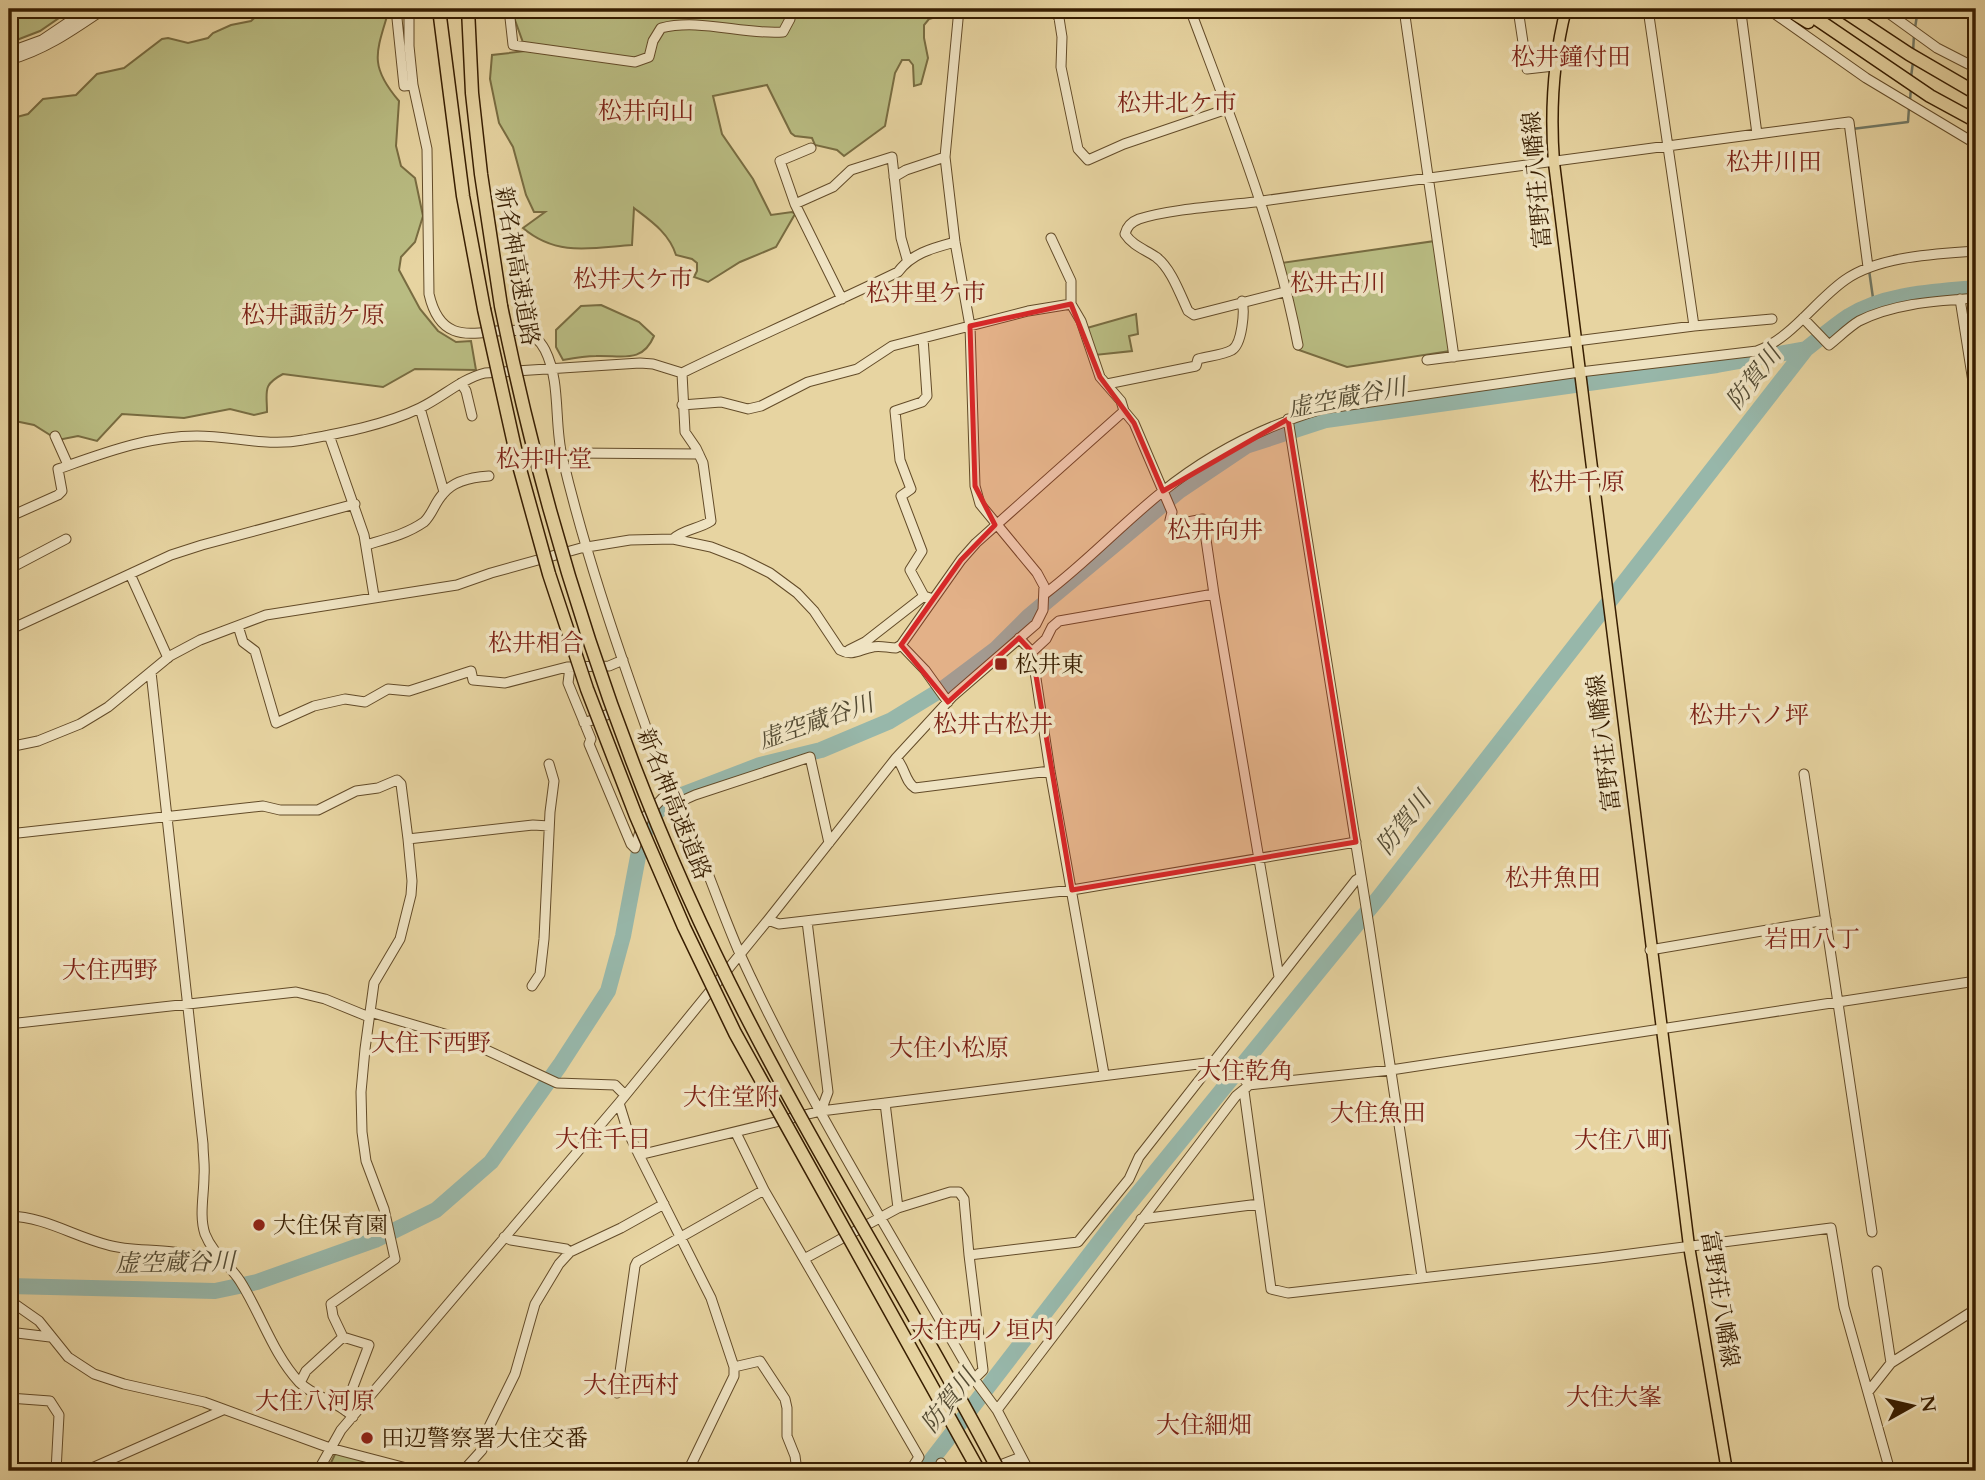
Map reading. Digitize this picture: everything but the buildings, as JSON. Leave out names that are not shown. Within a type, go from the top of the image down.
[{"type":"highway","name":"新名神高速道路","points":[[439,9],[463,195],[484,309],[518,462],[549,574],[587,689],[636,816],[684,927],[735,1033],[979,1471]]},
{"type":"highway","name":"新名神高速道路","points":[[468,9],[472,93],[501,306],[531,443],[559,547],[598,668],[646,796],[693,906],[744,1012],[999,1471]]},
{"type":"highway","points":[[1787,9],[1830,35],[1846,41]]},
{"type":"highway","points":[[1802,9],[1930,96],[1970,113]]},
{"type":"highway","points":[[1812,9],[1970,113],[1976,121]]},
{"type":"highway","points":[[1841,9],[1909,54],[1976,93]]},
{"type":"highway","points":[[1852,9],[1976,86]]},
{"type":"highway","points":[[1857,9],[1872,22]]},
{"type":"main road","name":"富野荘八幡線","points":[[1566,9],[1554,66],[1551,98],[1554,163],[1689,1246],[1727,1471]]},
{"type":"street","points":[[9,52],[42,40],[88,9]]},
{"type":"street","points":[[9,60],[34,53],[57,41],[104,9]]},
{"type":"street","points":[[397,9],[404,86],[413,85]]},
{"type":"street","points":[[409,9],[413,85],[427,149],[429,294],[432,309],[440,321],[452,330],[466,335],[518,329],[529,334],[544,349],[551,368],[561,453],[586,547],[623,660],[671,789],[740,954],[821,1111],[974,1379],[997,1410],[1028,1471]]},
{"type":"street","points":[[509,9],[513,45],[635,62],[649,57],[653,41],[661,28],[676,24],[783,32],[790,19],[791,9]]},
{"type":"street","points":[[318,1471],[330,1448],[353,1417],[622,1099],[896,758],[948,702],[1036,624],[1044,610],[1044,586],[1037,573],[980,504],[975,486],[970,326],[955,242],[945,157],[959,9]]},
{"type":"street","points":[[1053,9],[1059,18],[1062,37],[1061,67],[1078,149],[1088,160],[1124,144],[1227,109]]},
{"type":"street","points":[[1190,9],[1259,201],[1288,291],[1298,345]]},
{"type":"street","points":[[1404,9],[1454,357]]},
{"type":"street","points":[[1518,9],[1527,69],[1554,66]]},
{"type":"street","points":[[1648,9],[1694,326]]},
{"type":"street","points":[[1743,9],[1741,13],[1756,134]]},
{"type":"street","points":[[1768,9],[1866,78],[1976,144]]},
{"type":"street","points":[[1882,9],[1937,48],[1976,68]]},
{"type":"street","points":[[1288,291],[1194,315],[1188,311],[1168,271],[1157,258],[1131,243],[1125,234],[1127,226],[1137,220],[1259,201],[1849,122],[1868,267]]},
{"type":"street","points":[[811,148],[780,161],[795,204],[842,299]]},
{"type":"street","points":[[795,204],[833,187],[851,170],[892,157],[901,238],[907,259]]},
{"type":"street","points":[[894,177],[906,170],[945,157]]},
{"type":"street","points":[[1051,238],[1071,281],[1071,304],[1081,321],[1100,377],[1121,401],[1124,411],[1134,424],[1172,512],[1170,520],[1178,524],[1203,519],[1279,976]]},
{"type":"street","points":[[9,517],[62,491],[58,468],[132,443],[198,436],[276,442],[299,441],[370,425],[420,408],[473,376],[485,373],[640,363],[682,373],[898,272],[907,259],[955,242]]},
{"type":"street","points":[[1045,596],[1163,491],[1213,457],[1287,419],[1322,409],[1757,351],[1773,345],[1845,280],[1868,267],[1927,255],[1976,251]]},
{"type":"street","points":[[1802,318],[1829,345],[1856,323],[1881,312],[1922,303],[1976,298]]},
{"type":"street","points":[[1960,299],[1976,401]]},
{"type":"street","points":[[1107,384],[1196,366],[1198,359],[1231,351],[1236,347],[1243,322],[1242,301]]},
{"type":"street","points":[[682,405],[721,402],[748,410],[808,382],[857,369],[892,346],[1028,311],[1071,304]]},
{"type":"street","points":[[1427,360],[1694,326],[1772,319]]},
{"type":"street","points":[[923,338],[927,396],[922,402],[895,411],[900,460],[911,489],[901,496],[922,551],[910,570],[929,597]]},
{"type":"street","points":[[673,539],[681,532],[702,528],[712,521],[703,463],[685,432],[682,373]]},
{"type":"street","points":[[461,383],[466,391],[472,416]]},
{"type":"street","points":[[420,408],[444,492]]},
{"type":"street","points":[[9,747],[38,741],[80,724],[108,707],[168,658],[200,640],[266,615],[457,585],[586,547],[631,540],[673,539],[711,547],[742,559],[770,573],[797,593],[814,611],[844,653],[856,653],[877,646],[896,648],[901,645],[929,597],[961,560],[995,525],[1124,411]]},
{"type":"street","points":[[1287,419],[1356,842],[1422,1277]]},
{"type":"street","points":[[329,435],[355,504],[366,545],[374,596]]},
{"type":"street","points":[[55,436],[68,465]]},
{"type":"street","points":[[573,453],[699,454]]},
{"type":"street","points":[[366,545],[407,532],[426,520],[444,492],[458,483],[475,477],[489,476]]},
{"type":"street","points":[[9,629],[130,574],[202,545],[355,504]]},
{"type":"street","points":[[9,569],[45,548],[66,540]]},
{"type":"street","points":[[130,574],[168,658]]},
{"type":"street","points":[[1031,652],[1046,639],[1052,627],[1059,621],[1214,594]]},
{"type":"street","points":[[844,653],[865,642],[929,597]]},
{"type":"street","points":[[238,626],[243,642],[255,651],[276,723],[314,706],[345,699],[365,702],[388,689],[409,691],[471,671],[473,680],[505,683],[570,667],[609,666],[623,660]]},
{"type":"street","points":[[1019,638],[1031,652],[1086,984],[1104,1074]]},
{"type":"street","points":[[901,645],[920,664],[948,702]]},
{"type":"street","points":[[570,667],[568,683],[591,739],[589,744],[635,848],[644,818],[671,789]]},
{"type":"street","points":[[151,672],[203,1144],[202,1211],[205,1233],[216,1255],[239,1279],[279,1356],[300,1383],[345,1408],[353,1417]]},
{"type":"street","points":[[584,723],[609,714]]},
{"type":"street","points":[[677,803],[810,757],[829,843]]},
{"type":"street","points":[[896,758],[903,765],[910,785],[915,788],[1050,771]]},
{"type":"street","points":[[532,986],[540,974],[544,939],[549,826],[554,781],[550,764]]},
{"type":"street","points":[[1804,775],[1871,1233]]},
{"type":"street","points":[[9,834],[263,806],[280,810],[318,810],[356,791],[378,788],[397,780],[401,784],[411,895],[395,952],[374,983],[361,1092],[366,1161],[384,1209],[395,1259],[331,1304],[333,1316],[343,1337],[369,1345],[345,1408]]},
{"type":"street","points":[[408,839],[533,825],[549,826]]},
{"type":"street","points":[[768,920],[779,924],[1072,890],[1356,842]]},
{"type":"street","points":[[969,1255],[1078,1242],[1129,1179],[1139,1157],[1279,976],[1361,877]]},
{"type":"street","points":[[1650,950],[1826,920]]},
{"type":"street","points":[[807,921],[828,1092],[821,1111]]},
{"type":"street","points":[[997,1410],[1141,1219],[1246,1086],[1391,1070],[1976,982]]},
{"type":"street","points":[[9,1024],[296,992],[465,1040],[557,1083],[615,1085],[622,1099],[628,1132],[711,1298],[734,1367],[734,1376],[688,1471]]},
{"type":"street","points":[[639,1155],[821,1111],[1214,1062]]},
{"type":"street","points":[[1246,1086],[1271,1289],[1288,1293],[1831,1228],[1844,1307],[1890,1471]]},
{"type":"street","points":[[885,1103],[898,1208]]},
{"type":"street","points":[[736,1133],[764,1190],[919,1457],[910,1471]]},
{"type":"street","points":[[617,1393],[635,1266],[764,1190]]},
{"type":"street","points":[[804,1259],[898,1208],[950,1192],[959,1192],[964,1199],[983,1370],[974,1379]]},
{"type":"street","points":[[463,1471],[482,1450],[489,1427],[515,1374],[535,1304],[559,1264],[570,1252],[664,1204]]},
{"type":"street","points":[[1141,1219],[1259,1204]]},
{"type":"street","points":[[9,1216],[29,1217],[112,1247],[173,1252],[205,1258],[216,1255]]},
{"type":"street","points":[[503,1237],[570,1252]]},
{"type":"street","points":[[1877,1271],[1891,1363]]},
{"type":"street","points":[[9,1300],[39,1321],[68,1357],[94,1374],[124,1384],[204,1402],[330,1448],[418,1471]]},
{"type":"street","points":[[1868,1392],[1891,1363],[1976,1309]]},
{"type":"street","points":[[9,1332],[50,1337]]},
{"type":"street","points":[[300,1383],[306,1371],[343,1337]]},
{"type":"street","points":[[734,1367],[760,1361],[785,1399],[787,1436],[795,1456],[797,1471]]},
{"type":"street","points":[[9,1398],[50,1401],[59,1415],[57,1471]]},
{"type":"street","points":[[85,1471],[223,1410]]},
{"type":"street","points":[[985,1471],[1021,1457]]},
{"type":"highlighted area","points":[[1071,304],[1100,377],[1134,423],[1163,491],[1288,419],[1356,842],[1072,890],[1032,652],[1019,638],[948,702],[901,645],[961,560],[995,525],[975,486],[970,326]]},
{"type":"green space","points":[[9,9],[72,9],[40,31],[9,43]]},
{"type":"green space","points":[[264,9],[387,9],[378,49],[379,68],[389,89],[399,101],[396,146],[401,166],[415,178],[423,216],[415,242],[401,257],[399,270],[420,309],[438,331],[456,342],[471,341],[476,370],[415,369],[383,387],[283,374],[267,389],[267,412],[254,415],[230,409],[184,418],[122,414],[97,441],[78,436],[58,440],[34,425],[15,421],[9,417],[9,119],[28,114],[43,99],[76,95],[97,74],[124,68],[162,39],[188,43],[208,38],[231,25],[251,21]]},
{"type":"green space","points":[[511,9],[947,9],[947,14],[929,19],[924,25],[928,58],[921,84],[914,86],[913,65],[909,60],[902,60],[895,73],[885,126],[844,156],[837,150],[815,145],[812,138],[791,133],[767,85],[713,96],[722,134],[753,179],[771,215],[792,212],[795,214],[776,247],[740,262],[708,282],[694,277],[697,263],[676,255],[664,234],[634,208],[632,245],[589,249],[562,247],[536,237],[523,228],[545,212],[534,212],[526,195],[513,147],[499,123],[490,79],[492,55],[526,51]]},
{"type":"green space","points":[[1435,241],[1450,351],[1347,367],[1296,349],[1281,263]]},
{"type":"green space","points":[[601,305],[639,322],[654,336],[649,345],[644,351],[630,356],[592,356],[563,360],[556,347],[556,330],[581,306]]},
{"type":"green space","points":[[1136,314],[1138,334],[1129,336],[1132,351],[1095,355],[1087,328]]},
{"type":"green space","points":[[337,1450],[402,1467],[401,1471],[327,1471]]},
{"type":"waterway","points":[[1915,28],[1918,9]]},
{"type":"waterway","points":[[1913,52],[1914,35]]},
{"type":"waterway","points":[[1911,77],[1913,62]]},
{"type":"waterway","points":[[1910,101],[1911,87]]},
{"type":"waterway","points":[[1852,129],[1908,122],[1909,108]]},
{"type":"waterway","points":[[1869,270],[1874,305]]},
{"type":"waterway","name":"防賀川","points":[[923,1471],[1117,1219],[1380,896],[1806,349],[1849,316],[1879,302],[1911,295],[1976,288]]},
{"type":"waterway","name":"虚空蔵谷川","points":[[9,1286],[215,1291],[257,1282],[375,1240],[436,1210],[491,1162],[560,1065],[608,991],[623,936],[640,846],[650,819],[662,807],[682,795],[760,765],[821,750],[890,721],[944,688],[996,649],[1028,617],[1179,491],[1246,446],[1326,420],[1717,365],[1806,349]]},
{"type":"place","name":"松井東","points":[[1001,664]]},
{"type":"place","name":"大住保育園","points":[[259,1225]]},
{"type":"place","name":"田辺警察署大住交番","points":[[367,1438]]},
{"type":"district","name":"松井鐘付田","points":[[1571,57]]},
{"type":"district","name":"松井北ケ市","points":[[1177,103]]},
{"type":"district","name":"松井向山","points":[[646,111]]},
{"type":"district","name":"松井川田","points":[[1774,162]]},
{"type":"district","name":"松井大ケ市","points":[[633,279]]},
{"type":"district","name":"松井古川","points":[[1338,283]]},
{"type":"district","name":"松井里ケ市","points":[[926,293]]},
{"type":"district","name":"松井諏訪ケ原","points":[[313,315]]},
{"type":"district","name":"松井叶堂","points":[[544,459]]},
{"type":"district","name":"松井千原","points":[[1577,482]]},
{"type":"district","name":"松井向井","points":[[1215,530]]},
{"type":"district","name":"松井相合","points":[[536,643]]},
{"type":"district","name":"松井六ノ坪","points":[[1749,715]]},
{"type":"district","name":"松井古松井","points":[[993,724]]},
{"type":"district","name":"松井魚田","points":[[1553,878]]},
{"type":"district","name":"岩田八丁","points":[[1812,939]]},
{"type":"district","name":"大住西野","points":[[110,970]]},
{"type":"district","name":"大住下西野","points":[[431,1043]]},
{"type":"district","name":"大住小松原","points":[[949,1048]]},
{"type":"district","name":"大住乾角","points":[[1245,1071]]},
{"type":"district","name":"大住堂附","points":[[731,1097]]},
{"type":"district","name":"大住魚田","points":[[1378,1113]]},
{"type":"district","name":"大住千日","points":[[603,1139]]},
{"type":"district","name":"大住八町","points":[[1622,1140]]},
{"type":"district","name":"大住西ノ垣内","points":[[982,1330]]},
{"type":"district","name":"大住西村","points":[[631,1385]]},
{"type":"district","name":"大住大峯","points":[[1614,1397]]},
{"type":"district","name":"大住八河原","points":[[315,1401]]},
{"type":"district","name":"大住細畑","points":[[1204,1425]]}]
